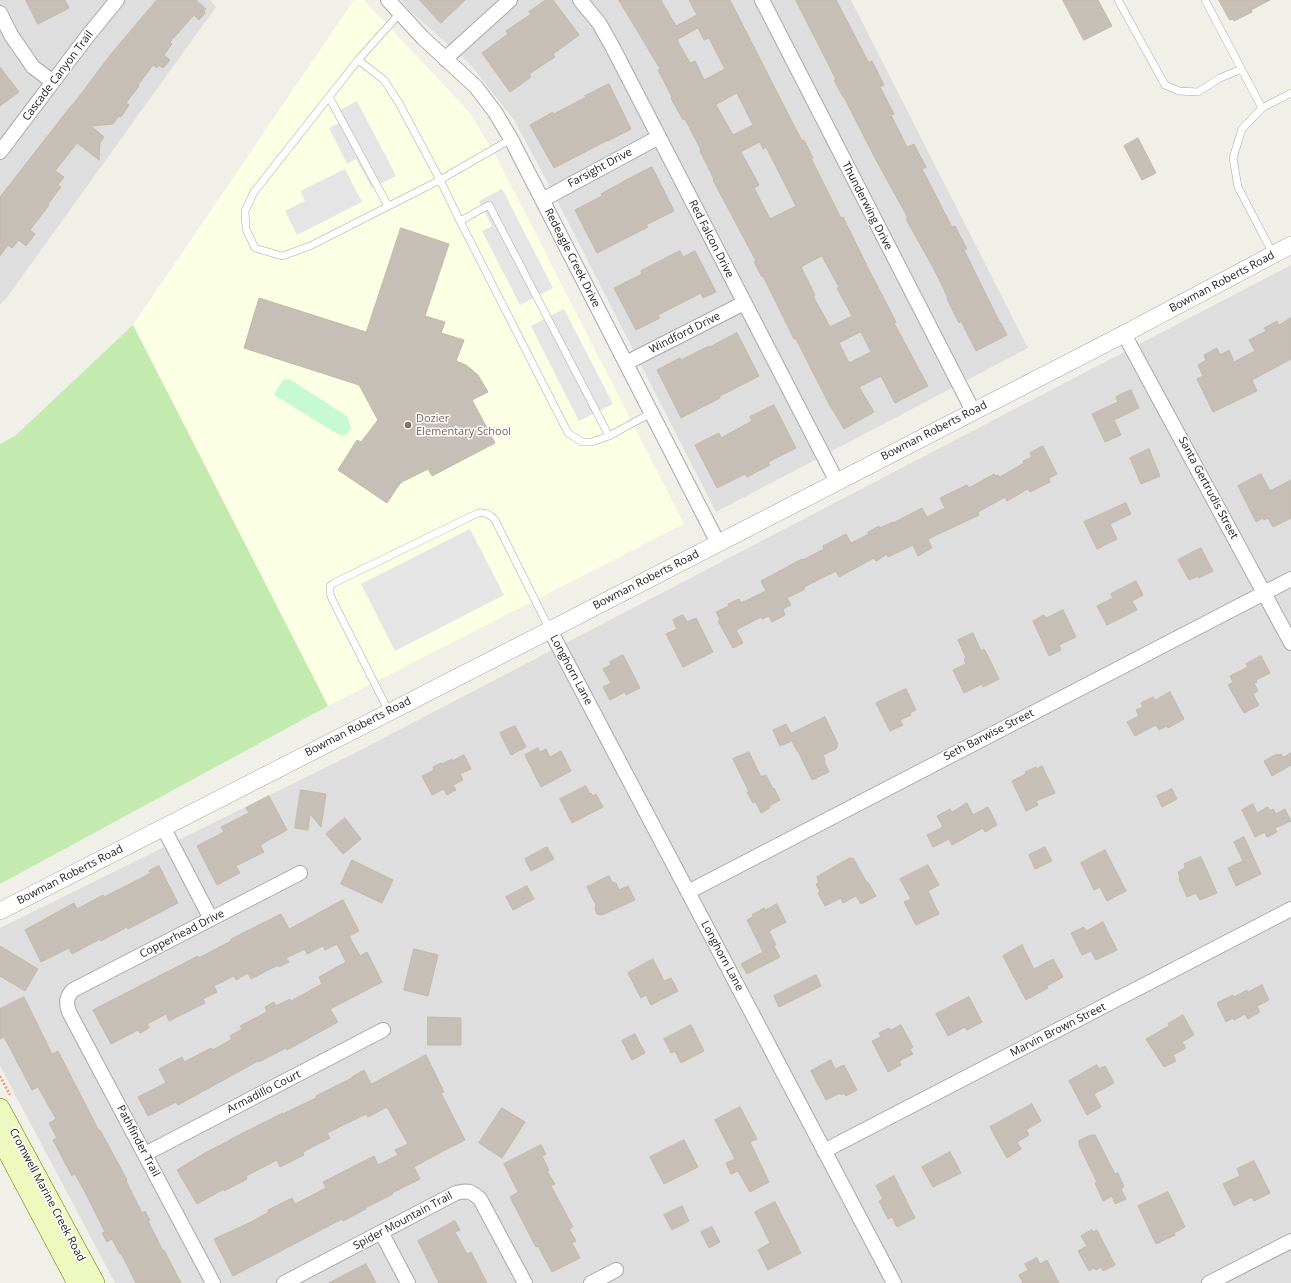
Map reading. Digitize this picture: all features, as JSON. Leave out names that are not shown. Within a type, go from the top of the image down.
[{"type":"main road","name":"Cromwell Marine Creek Road","points":[[0,1108],[95,1283]]},
{"type":"main road","name":"Cromwell Marine Creek Road","points":[[0,1138],[77,1283]]},
{"type":"street","name":"Cascade Canyon Trail","points":[[0,152],[116,0]]},
{"type":"street","name":"Redeagle Creek Drive","points":[[388,0],[423,38],[476,87],[495,112],[511,139],[718,543]]},
{"type":"street","points":[[445,59],[510,0]]},
{"type":"street","name":"Red Falcon Drive","points":[[580,0],[599,23],[836,482]]},
{"type":"street","name":"Thunderwing Drive","points":[[762,0],[973,412]]},
{"type":"street","points":[[0,13],[11,35],[33,67],[53,82]]},
{"type":"street","name":"Farsight Drive","points":[[542,200],[659,137]]},
{"type":"street","name":"Bowman Roberts Road","points":[[0,911],[973,412],[1291,245]]},
{"type":"street","name":"Windford Drive","points":[[626,363],[744,303]]},
{"type":"street","name":"Santa Gertrudis Street","points":[[1124,334],[1291,643]]},
{"type":"street","name":"Seth Barwise Street","points":[[688,892],[1291,578]]},
{"type":"street","name":"Longhorn Lane","points":[[550,630],[894,1283]]},
{"type":"street","points":[[163,827],[211,919]]},
{"type":"street","name":"Copperhead Drive","points":[[67,998],[69,993],[73,990],[300,873]]},
{"type":"street","name":"Marvin Brown Street","points":[[824,1151],[1291,909]]},
{"type":"street","name":"Pathfinder Trail","points":[[67,998],[69,1012],[213,1283]]},
{"type":"street","name":"Armadillo Court","points":[[145,1154],[383,1030]]},
{"type":"street","name":"Spider Mountain Trail","points":[[284,1283],[456,1193],[469,1191],[480,1200],[525,1283]]},
{"type":"street","points":[[381,1232],[408,1283]]},
{"type":"street","points":[[1209,1283],[1291,1241]]},
{"type":"street","points":[[591,1283],[616,1270]]},
{"type":"lane","points":[[1118,0],[1165,85],[1179,91],[1198,92],[1220,78],[1237,71]]},
{"type":"lane","points":[[1205,0],[1262,108]]},
{"type":"lane","points":[[400,13],[358,60],[254,192],[245,211],[246,229],[256,248],[282,256],[310,246],[440,180],[511,139]]},
{"type":"lane","points":[[358,60],[384,80],[400,103],[568,433],[582,442],[592,442],[609,436],[651,412]]},
{"type":"lane","points":[[1273,254],[1238,188],[1233,158],[1242,130],[1262,108],[1291,93]]},
{"type":"lane","points":[[329,97],[388,206]]},
{"type":"lane","points":[[460,221],[489,205],[609,436]]},
{"type":"lane","points":[[389,712],[332,599],[330,586],[334,583],[478,513],[485,512],[495,520],[550,630]]},
{"type":"shaded area","points":[[0,0],[210,0],[216,7],[0,305]]},
{"type":"shaded area","name":"Dozier Elementary School","points":[[354,0],[364,0],[470,113],[498,160],[684,524],[328,706],[133,325]]},
{"type":"shaded area","points":[[401,0],[851,0],[1028,348],[716,512],[548,183],[514,120],[470,64],[409,10]]},
{"type":"shaded area","points":[[357,101],[396,176],[372,188],[356,159],[347,164],[329,128],[339,123],[334,113]]},
{"type":"shaded area","points":[[345,169],[362,202],[297,235],[285,211],[305,201],[300,191]]},
{"type":"shaded area","points":[[502,189],[553,288],[520,305],[482,231],[492,226],[479,201]]},
{"type":"shaded area","points":[[1291,265],[1291,1283],[115,1283],[0,1066],[0,928],[349,756]]},
{"type":"shaded area","points":[[564,309],[613,404],[579,421],[531,326]]},
{"type":"shaded area","points":[[470,529],[504,595],[395,651],[361,584]]},
{"type":"green space","points":[[133,325],[328,706],[0,884],[0,444],[15,436]]},
{"type":"green space","points":[[289,379],[347,416],[351,428],[347,434],[341,436],[274,395],[283,380]]},
{"type":"building","points":[[26,0],[65,0],[69,8],[38,24]]},
{"type":"building","points":[[157,0],[196,0],[206,9],[204,11],[205,13],[199,20],[194,15],[170,42],[172,44],[164,55],[170,60],[163,68],[158,65],[157,68],[153,65],[126,103],[129,105],[121,117],[119,116],[113,124],[91,126],[104,137],[100,143],[99,160],[77,143],[55,171],[64,177],[58,185],[61,187],[30,230],[35,234],[26,246],[19,240],[12,248],[8,245],[0,256],[0,197],[111,54]]},
{"type":"building","points":[[420,0],[465,0],[441,23]]},
{"type":"building","points":[[546,0],[553,0],[579,35],[553,54],[555,57],[529,74],[531,77],[510,92],[482,53],[508,34],[506,31],[531,14],[529,12]]},
{"type":"building","points":[[619,0],[661,0],[676,26],[697,15],[689,0],[730,0],[802,141],[804,140],[813,158],[811,158],[841,218],[843,217],[896,322],[894,323],[928,386],[895,403],[881,376],[859,387],[874,412],[844,429],[828,402],[796,339],[794,339],[763,276],[762,277],[754,262],[756,261],[713,180],[714,179],[700,151],[701,150],[685,119],[683,120],[671,98],[672,97],[658,70],[660,69]],"holes":[[[698,28],[704,40],[709,38],[725,69],[704,80],[695,61],[690,63],[677,40]],[[737,93],[753,125],[733,135],[716,105]],[[760,142],[763,149],[766,147],[796,206],[770,219],[754,188],[759,185],[741,152]],[[822,256],[839,287],[837,288],[852,316],[830,327],[813,296],[815,295],[801,267]],[[861,332],[871,352],[849,363],[839,343]]]},
{"type":"building","points":[[796,0],[836,0],[869,63],[872,61],[884,85],[880,87],[894,114],[891,115],[907,147],[914,144],[926,167],[922,169],[952,227],[955,226],[967,249],[964,250],[1007,335],[976,351],[961,321],[959,323],[935,271],[906,219],[908,218],[834,80],[836,80]]},
{"type":"building","points":[[1063,0],[1098,0],[1112,26],[1084,40]]},
{"type":"building","points":[[1219,0],[1270,0],[1251,10],[1252,12],[1234,21],[1233,19],[1230,20]]},
{"type":"building","points":[[0,67],[19,92],[0,106]]},
{"type":"building","points":[[609,84],[631,129],[554,168],[530,125],[553,112],[554,114]]},
{"type":"building","points":[[1138,138],[1156,173],[1142,180],[1124,146]]},
{"type":"building","points":[[652,167],[674,211],[646,225],[648,227],[597,253],[575,210],[602,196],[601,194]]},
{"type":"building","points":[[401,228],[449,244],[425,316],[445,322],[441,333],[464,340],[456,361],[466,365],[478,375],[488,392],[472,400],[495,443],[432,476],[428,469],[402,482],[387,503],[338,470],[357,440],[361,442],[378,420],[359,385],[244,348],[259,298],[366,332]]},
{"type":"building","points":[[680,251],[683,257],[695,251],[716,292],[703,298],[701,293],[658,315],[660,318],[636,330],[614,288],[642,274],[641,271]]},
{"type":"building","points":[[1291,318],[1291,359],[1252,380],[1257,391],[1213,412],[1197,379],[1203,376],[1198,365],[1206,360],[1204,355],[1217,348],[1220,355],[1229,350],[1234,362],[1255,351],[1249,340],[1266,331],[1264,328],[1277,321],[1279,325]]},
{"type":"building","points":[[737,333],[759,376],[681,418],[657,370],[680,358],[681,360]]},
{"type":"building","points":[[1131,390],[1139,408],[1114,420],[1121,435],[1105,442],[1092,414],[1118,402],[1116,397]]},
{"type":"building","points":[[774,405],[796,448],[768,462],[770,465],[747,477],[745,474],[717,488],[695,445],[719,433],[721,438],[752,421],[750,417]]},
{"type":"building","points":[[1043,446],[1057,474],[1049,478],[1050,482],[1030,492],[1028,489],[1007,501],[1005,497],[978,512],[979,515],[928,539],[932,548],[918,556],[913,545],[888,557],[887,554],[876,561],[874,558],[839,577],[836,571],[804,587],[805,589],[787,598],[791,605],[783,609],[785,615],[772,622],[769,616],[762,619],[761,617],[736,630],[743,643],[733,648],[718,621],[720,620],[716,612],[739,599],[741,603],[766,591],[761,581],[824,549],[823,546],[846,534],[851,543],[869,534],[868,532],[879,526],[880,528],[893,523],[922,508],[927,517],[945,508],[940,498],[967,485],[969,488],[994,474],[995,476],[998,475],[1000,477],[1024,463],[1023,461],[1032,457],[1030,453]]},
{"type":"building","points":[[1149,449],[1160,476],[1141,484],[1130,458]]},
{"type":"building","points":[[1261,474],[1270,491],[1291,480],[1291,518],[1273,527],[1268,518],[1264,520],[1263,518],[1256,522],[1238,486]]},
{"type":"building","points":[[1126,503],[1131,514],[1110,524],[1117,539],[1097,549],[1084,522]]},
{"type":"building","points":[[1201,548],[1213,571],[1199,578],[1198,576],[1189,580],[1178,560]]},
{"type":"building","points":[[1136,581],[1143,595],[1132,601],[1137,610],[1107,625],[1097,606],[1113,598],[1111,594]]},
{"type":"building","points":[[1063,610],[1076,637],[1059,645],[1061,650],[1049,656],[1033,621],[1044,615],[1046,618]]},
{"type":"building","points":[[683,615],[687,622],[696,618],[713,652],[683,667],[666,634],[677,629],[673,620]]},
{"type":"building","points":[[973,633],[981,651],[984,649],[999,679],[983,687],[982,684],[964,693],[953,670],[966,664],[964,659],[966,658],[958,640]]},
{"type":"building","points":[[623,655],[640,688],[626,695],[625,692],[610,700],[603,687],[611,683],[603,669],[611,665],[610,662]]},
{"type":"building","points":[[1261,656],[1270,673],[1256,680],[1257,682],[1254,683],[1258,691],[1253,694],[1259,705],[1244,713],[1228,685],[1233,682],[1230,676],[1248,667],[1246,664]]},
{"type":"building","points":[[906,689],[916,710],[910,713],[911,715],[900,720],[903,725],[890,731],[876,703]]},
{"type":"building","points":[[1170,692],[1184,719],[1168,728],[1167,726],[1159,730],[1156,725],[1135,736],[1127,722],[1139,716],[1136,710],[1143,707],[1141,703],[1153,697],[1155,700]]},
{"type":"building","points":[[825,717],[838,744],[836,749],[823,755],[829,772],[812,780],[792,741],[780,746],[773,730],[786,724],[791,733]]},
{"type":"building","points":[[515,726],[526,747],[511,755],[500,733]]},
{"type":"building","points":[[538,748],[540,752],[546,749],[550,757],[561,751],[571,771],[541,787],[525,755]]},
{"type":"building","points":[[749,752],[761,777],[766,775],[780,800],[769,806],[770,808],[761,813],[755,801],[753,803],[747,792],[749,792],[733,759]]},
{"type":"building","points":[[1291,753],[1291,765],[1272,776],[1264,761],[1277,754],[1281,754],[1283,757]]},
{"type":"building","points":[[464,755],[471,769],[460,774],[463,780],[453,785],[456,790],[447,795],[444,789],[432,795],[422,776],[434,770],[433,767],[441,763],[442,764],[452,759],[452,761]]},
{"type":"building","points":[[1042,766],[1055,793],[1036,801],[1038,805],[1026,811],[1012,781],[1026,774],[1025,772]]},
{"type":"building","points":[[586,786],[590,794],[591,793],[593,796],[596,794],[603,807],[572,823],[560,799]]},
{"type":"building","points":[[1172,789],[1177,799],[1162,807],[1157,796]]},
{"type":"building","points":[[301,790],[326,794],[321,827],[310,814],[308,830],[295,828]]},
{"type":"building","points":[[269,796],[287,830],[260,845],[264,852],[236,866],[240,873],[217,885],[197,846],[224,832],[221,827],[249,813],[246,808]]},
{"type":"building","points":[[967,803],[973,815],[988,807],[997,825],[985,832],[983,828],[952,845],[949,839],[933,847],[927,835],[943,827],[937,816],[950,809],[952,812]]},
{"type":"building","points":[[1253,804],[1257,813],[1268,807],[1270,811],[1273,809],[1276,814],[1285,809],[1291,821],[1275,828],[1277,832],[1267,837],[1265,832],[1255,837],[1242,810]]},
{"type":"building","points":[[345,818],[361,839],[343,854],[326,834]]},
{"type":"building","points":[[1244,837],[1261,874],[1236,886],[1228,868],[1243,861],[1234,842]]},
{"type":"building","points":[[547,847],[554,859],[531,871],[525,859]]},
{"type":"building","points":[[1045,847],[1052,861],[1035,869],[1029,855]]},
{"type":"building","points":[[1105,850],[1126,891],[1107,901],[1100,887],[1094,890],[1081,863]]},
{"type":"building","points":[[1201,857],[1217,893],[1200,900],[1196,893],[1187,897],[1179,879],[1178,872],[1185,868],[1184,864]]},
{"type":"building","points":[[850,858],[853,858],[876,896],[861,904],[856,896],[843,903],[841,898],[825,906],[818,893],[820,892],[816,884],[819,882],[817,877]]},
{"type":"building","points":[[352,860],[393,880],[382,903],[341,884]]},
{"type":"building","points":[[928,865],[939,885],[928,891],[939,914],[916,925],[904,902],[911,899],[900,879]]},
{"type":"building","points":[[159,866],[178,903],[128,929],[127,927],[101,941],[100,939],[72,954],[69,948],[41,962],[25,930],[74,903],[77,909],[103,895],[104,897],[151,873],[149,871]]},
{"type":"building","points":[[609,876],[612,882],[616,883],[619,890],[628,886],[635,900],[602,915],[597,914],[595,909],[596,905],[587,887]]},
{"type":"building","points":[[527,886],[534,899],[513,910],[506,897]]},
{"type":"building","points":[[343,900],[359,931],[349,936],[360,956],[367,952],[382,982],[330,1009],[338,1022],[287,1050],[286,1048],[259,1062],[258,1061],[178,1105],[176,1102],[148,1116],[138,1097],[166,1083],[159,1069],[182,1057],[184,1062],[211,1048],[213,1050],[232,1039],[230,1036],[242,1029],[240,1026],[267,1012],[265,1007],[274,1002],[276,1006],[290,999],[291,1001],[322,984],[319,977],[346,962],[337,944],[325,950],[323,946],[307,954],[305,949],[286,958],[289,962],[279,967],[278,965],[251,979],[248,973],[236,980],[234,976],[214,986],[217,992],[203,999],[205,1003],[169,1021],[166,1014],[147,1024],[149,1028],[140,1033],[138,1030],[111,1044],[93,1010],[198,956],[199,958],[231,941],[231,939],[281,914],[289,929]]},
{"type":"building","points":[[777,904],[786,922],[769,931],[776,945],[774,946],[780,957],[747,974],[741,964],[763,952],[747,920],[753,917],[752,915],[764,908],[765,910]]},
{"type":"building","points":[[1103,922],[1117,950],[1096,960],[1091,951],[1082,955],[1071,933],[1084,927],[1086,931]]},
{"type":"building","points":[[1022,945],[1034,969],[1053,959],[1063,977],[1047,986],[1048,988],[1026,1000],[1003,956]]},
{"type":"building","points":[[0,946],[38,969],[25,991],[0,976]]},
{"type":"building","points":[[414,949],[438,955],[428,996],[404,990]]},
{"type":"building","points":[[653,959],[664,981],[671,978],[678,991],[651,1005],[646,995],[641,998],[628,973]]},
{"type":"building","points":[[816,975],[821,986],[779,1007],[774,996]]},
{"type":"building","points":[[1262,985],[1269,1000],[1257,1006],[1260,1012],[1248,1019],[1245,1014],[1234,1020],[1233,1018],[1226,1022],[1217,1003],[1233,995],[1234,997],[1247,990],[1248,992]]},
{"type":"building","points":[[24,997],[52,1054],[58,1051],[99,1131],[100,1130],[127,1180],[126,1181],[142,1213],[145,1211],[150,1220],[148,1221],[181,1283],[136,1283],[112,1239],[107,1242],[102,1233],[105,1232],[85,1192],[75,1174],[72,1176],[53,1140],[57,1138],[49,1123],[56,1119],[38,1087],[32,1090],[4,1037],[0,1039],[0,1009]]},
{"type":"building","points":[[969,997],[982,1022],[967,1030],[965,1027],[948,1036],[936,1014]]},
{"type":"building","points":[[1183,1015],[1194,1035],[1182,1042],[1186,1048],[1173,1055],[1176,1061],[1164,1067],[1146,1039],[1169,1026],[1168,1024]]},
{"type":"building","points":[[428,1017],[461,1018],[461,1045],[428,1045]]},
{"type":"building","points":[[691,1025],[704,1051],[681,1063],[675,1051],[671,1053],[664,1039]]},
{"type":"building","points":[[901,1025],[913,1047],[910,1049],[913,1054],[899,1061],[901,1065],[888,1072],[872,1041],[881,1037],[879,1033],[889,1028],[891,1030]]},
{"type":"building","points":[[635,1034],[645,1053],[632,1060],[622,1041]]},
{"type":"building","points":[[426,1055],[444,1092],[441,1093],[465,1140],[414,1167],[420,1179],[343,1221],[342,1219],[233,1276],[214,1239],[251,1222],[269,1212],[268,1210],[292,1198],[295,1204],[326,1188],[323,1182],[374,1156],[378,1165],[398,1155],[395,1150],[408,1144],[387,1107],[368,1117],[366,1114],[327,1133],[330,1138],[303,1152],[304,1155],[280,1167],[277,1160],[246,1176],[247,1179],[224,1191],[224,1189],[197,1204],[177,1170],[231,1139],[316,1098],[316,1096],[352,1078],[364,1070],[371,1084]]},
{"type":"building","points":[[831,1060],[835,1069],[844,1065],[857,1090],[846,1096],[844,1093],[841,1095],[840,1093],[826,1100],[811,1071]]},
{"type":"building","points":[[1097,1065],[1099,1069],[1105,1066],[1114,1083],[1094,1094],[1101,1107],[1087,1115],[1069,1081]]},
{"type":"building","points":[[1032,1104],[1041,1121],[1026,1130],[1029,1135],[1017,1142],[1021,1149],[1007,1158],[990,1127]]},
{"type":"building","points":[[740,1107],[757,1139],[750,1142],[769,1182],[750,1192],[738,1171],[731,1174],[726,1163],[735,1159],[715,1120]]},
{"type":"building","points":[[502,1108],[525,1122],[502,1158],[479,1143]]},
{"type":"building","points":[[1091,1135],[1095,1135],[1115,1174],[1118,1173],[1124,1187],[1121,1189],[1126,1199],[1115,1204],[1112,1196],[1103,1201],[1095,1183],[1097,1182],[1079,1145],[1079,1141]]},
{"type":"building","points":[[684,1140],[698,1167],[664,1184],[650,1157]]},
{"type":"building","points":[[541,1145],[546,1154],[542,1156],[549,1170],[547,1171],[555,1184],[551,1186],[573,1227],[569,1229],[576,1241],[572,1243],[580,1258],[552,1272],[538,1246],[536,1247],[510,1197],[518,1192],[504,1164]]},
{"type":"building","points":[[950,1152],[961,1173],[933,1187],[922,1167]]},
{"type":"building","points":[[1254,1161],[1270,1193],[1254,1201],[1252,1197],[1234,1206],[1223,1184],[1240,1176],[1237,1169]]},
{"type":"building","points":[[894,1176],[915,1218],[897,1227],[892,1217],[888,1219],[879,1201],[883,1199],[876,1186]]},
{"type":"building","points":[[1168,1192],[1185,1227],[1174,1233],[1175,1235],[1156,1244],[1138,1206]]},
{"type":"building","points":[[775,1202],[801,1253],[768,1270],[758,1250],[770,1243],[755,1212]]},
{"type":"building","points":[[682,1206],[689,1221],[672,1230],[664,1215]]},
{"type":"building","points":[[455,1221],[460,1230],[455,1232],[467,1254],[471,1252],[487,1283],[439,1283],[418,1241]]},
{"type":"building","points":[[712,1227],[720,1242],[709,1248],[701,1232]]},
{"type":"building","points":[[1092,1230],[1093,1232],[1097,1230],[1115,1265],[1103,1271],[1101,1267],[1096,1270],[1094,1268],[1089,1271],[1078,1251],[1087,1246],[1081,1236]]},
{"type":"building","points":[[1037,1258],[1040,1264],[1047,1260],[1059,1283],[1023,1283],[1019,1275],[1028,1270],[1025,1264]]},
{"type":"building","points":[[366,1264],[376,1283],[329,1283]]},
{"type":"place","name":"Dozier Elementary School","points":[[408,425]]}]
